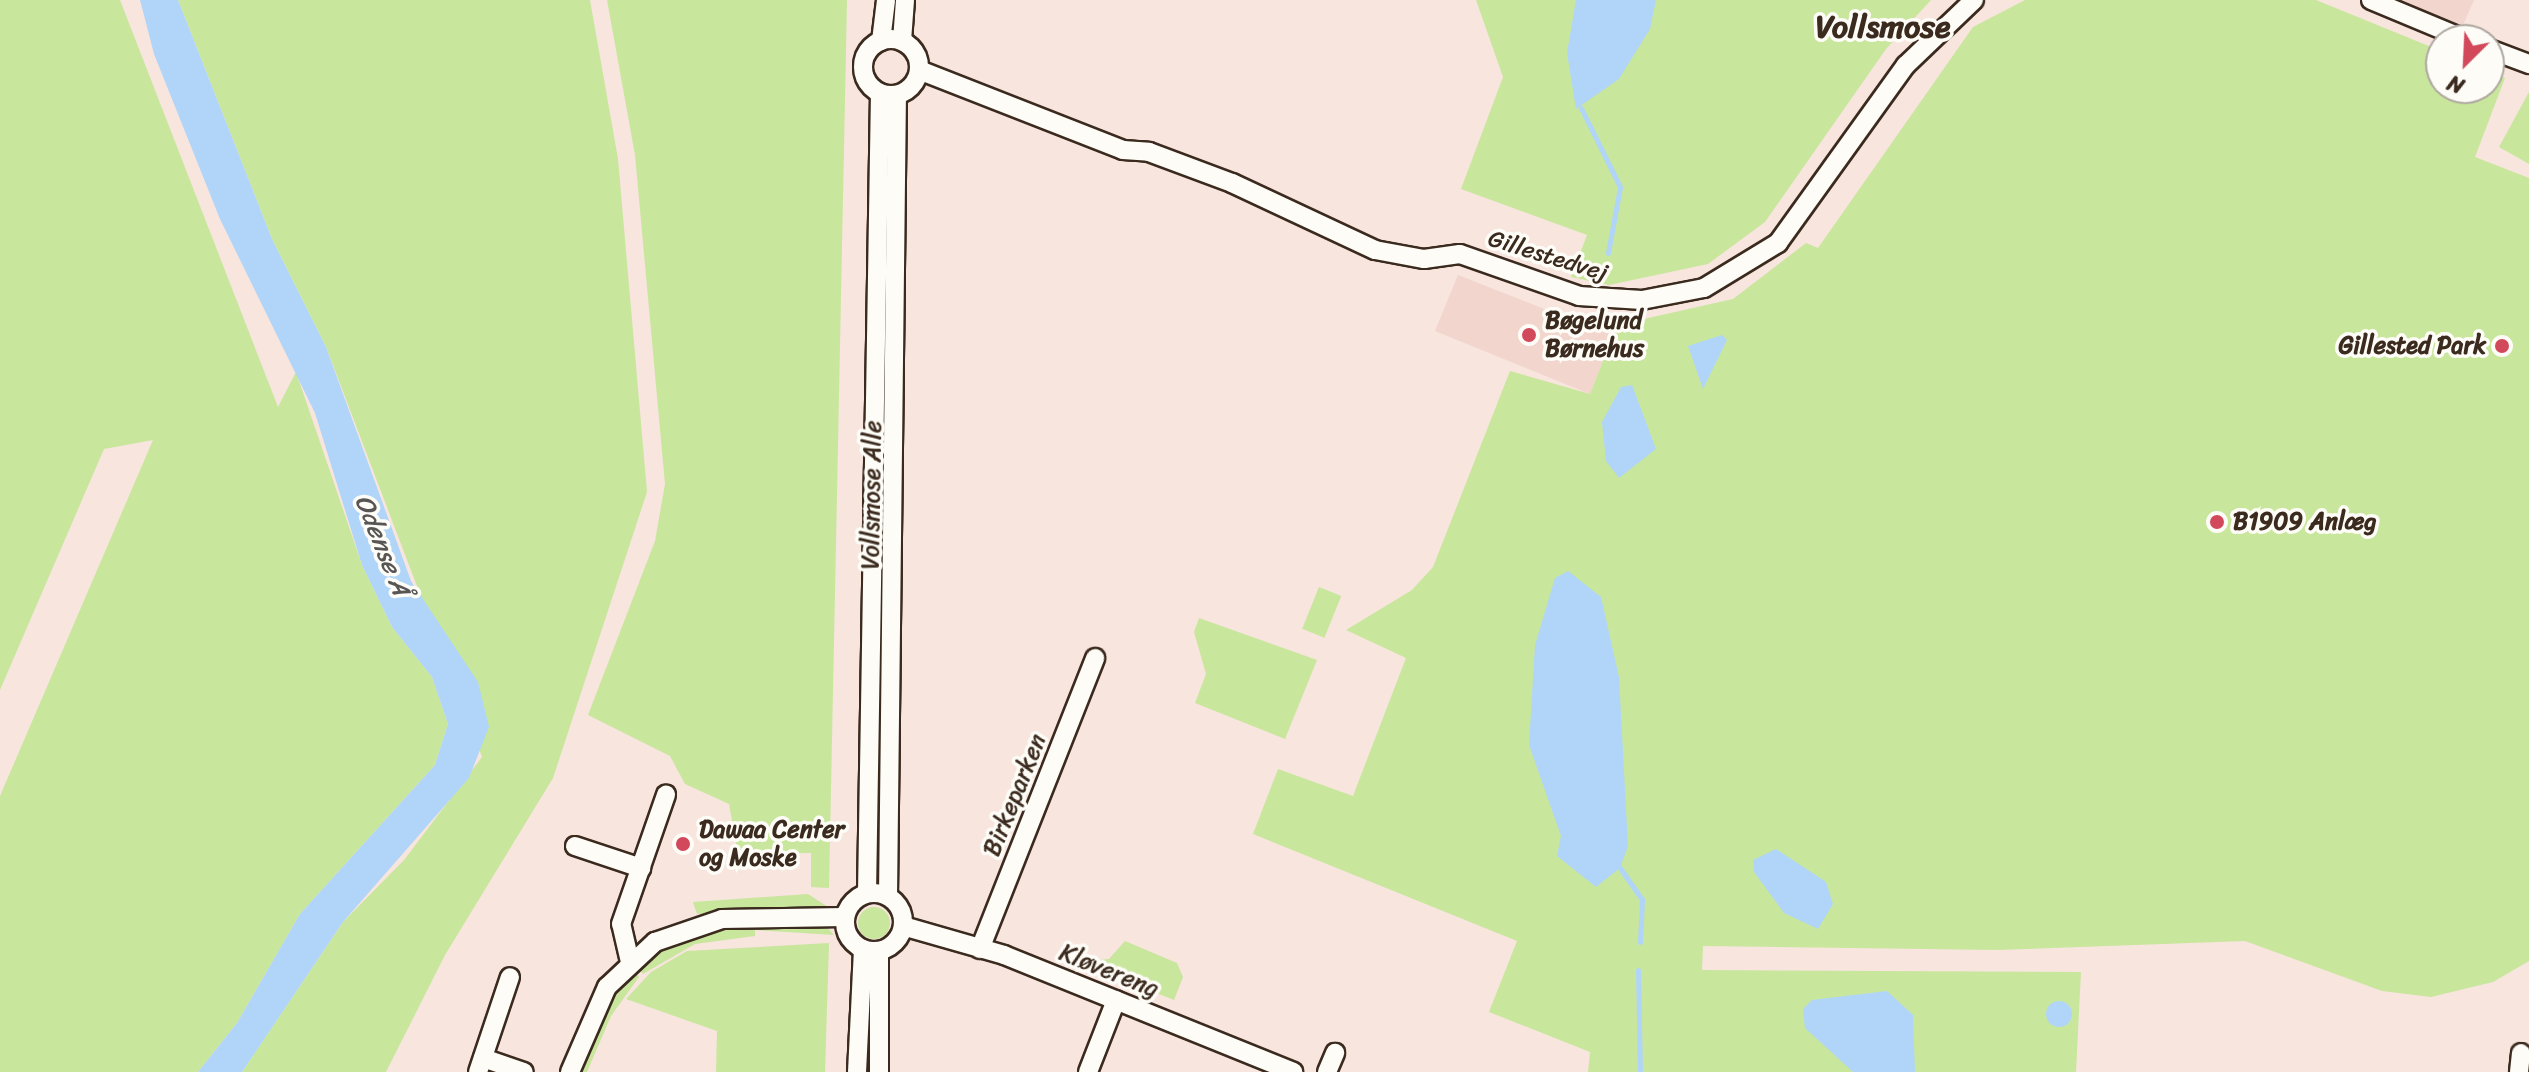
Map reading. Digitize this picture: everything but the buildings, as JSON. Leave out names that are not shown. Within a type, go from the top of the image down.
[{"type":"street","points":[[886,0],[881,41],[863,63],[866,82],[888,94],[919,70],[902,41],[905,0]]},
{"type":"street","name":"Gillestedvej","points":[[919,70],[1123,150],[1149,152],[1232,183],[1375,250],[1424,259],[1460,254],[1579,296],[1642,300],[1704,288],[1778,243],[1906,65],[1974,0]]},
{"type":"street","points":[[2371,0],[2429,24]]},
{"type":"street","points":[[881,41],[902,41]]},
{"type":"street","points":[[2505,55],[2529,64]]},
{"type":"street","name":"Vollsmose Alle","points":[[867,893],[888,94]]},
{"type":"street","name":"Vollsmose Alle","points":[[888,94],[888,896]]},
{"type":"street","name":"Birkeparken","points":[[980,949],[1095,658]]},
{"type":"street","points":[[630,962],[621,924],[666,795]]},
{"type":"street","points":[[575,846],[641,868]]},
{"type":"street","points":[[570,1072],[586,1024],[630,962],[688,926],[845,917],[867,893],[888,896],[903,926],[871,950],[857,1072]]},
{"type":"street","points":[[845,917],[850,938],[871,950]]},
{"type":"street","name":"Kløvereng","points":[[903,926],[980,949],[1293,1072]]},
{"type":"street","points":[[871,950],[879,1072]]},
{"type":"street","points":[[510,977],[480,1065],[524,1072]]},
{"type":"street","points":[[1088,1072],[1116,1000]]},
{"type":"street","points":[[1327,1072],[1335,1053]]},
{"type":"shaded area","points":[[2397,0],[2474,0],[2463,24]]},
{"type":"shaded area","name":"Bøgelund Børnehus","points":[[1458,275],[1575,321],[1604,317],[1617,325],[1590,394],[1435,331]]},
{"type":"green space","points":[[0,0],[120,0],[278,407],[296,372],[362,565],[392,627],[432,677],[448,724],[435,765],[300,914],[237,1023],[198,1072],[0,1072],[0,796],[153,440],[104,449],[0,690]]},
{"type":"green space","points":[[178,0],[590,0],[618,159],[647,492],[553,778],[445,955],[386,1072],[242,1072],[343,922],[404,860],[482,757],[326,347],[272,239]]},
{"type":"green space","points":[[607,0],[847,0],[829,888],[811,887],[811,853],[738,854],[729,804],[685,784],[670,756],[588,715],[655,541],[665,484],[635,155]]},
{"type":"green space","points":[[1476,0],[1931,0],[1886,49],[1765,222],[1708,264],[1609,285],[1571,277],[1587,235],[1461,189],[1503,77]]},
{"type":"green space","points":[[2025,0],[2316,0],[2425,44],[2425,104],[2495,104],[2475,157],[2529,178],[2529,961],[2493,982],[2431,997],[2382,991],[2245,941],[1997,950],[1703,946],[1702,970],[2081,972],[2076,1072],[1588,1072],[1590,1052],[1489,1012],[1517,941],[1253,834],[1278,769],[1353,796],[1406,658],[1346,630],[1412,590],[1433,567],[1510,371],[1590,394],[1617,325],[1733,299],[1806,243],[1818,248],[1973,27]]},
{"type":"green space","points":[[2529,92],[2529,164],[2499,147]]},
{"type":"green space","points":[[1319,587],[1341,596],[1324,638],[1302,629]]},
{"type":"green space","points":[[1199,618],[1317,660],[1285,739],[1195,703],[1206,674],[1194,632]]},
{"type":"green space","points":[[808,894],[828,907],[697,914],[693,902]]},
{"type":"green space","points":[[874,907],[885,912],[890,923],[885,934],[874,939],[863,934],[858,923],[863,912]]},
{"type":"green space","points":[[826,926],[834,935],[755,930],[755,936],[695,944],[643,974],[637,966],[665,946],[718,928]]},
{"type":"green space","points":[[1125,941],[1177,963],[1183,977],[1174,1000],[1099,970],[1096,960],[1109,959]]},
{"type":"green space","points":[[829,943],[825,1072],[716,1072],[717,1031],[626,999],[651,972],[687,951]]},
{"type":"green space","points":[[634,970],[639,977],[611,1016],[587,1072],[576,1072],[616,989]]},
{"type":"water","name":"Odense Å","points":[[140,0],[178,0],[272,239],[326,347],[411,581],[478,682],[489,727],[469,778],[343,922],[242,1072],[198,1072],[237,1023],[300,914],[435,765],[448,724],[432,677],[392,627],[362,565],[315,413],[220,219],[154,54]]},
{"type":"water","points":[[1576,0],[1656,0],[1650,29],[1619,79],[1576,109],[1567,53]]},
{"type":"water","points":[[1722,335],[1727,340],[1703,389],[1688,346]]},
{"type":"water","points":[[1632,385],[1656,449],[1619,478],[1606,461],[1602,422],[1621,387]]},
{"type":"water","points":[[1568,571],[1601,597],[1619,677],[1628,846],[1620,868],[1596,887],[1557,856],[1561,836],[1529,745],[1535,645],[1555,578]]},
{"type":"water","points":[[1776,849],[1826,882],[1833,904],[1818,929],[1784,913],[1754,872],[1753,860]]},
{"type":"water","points":[[1887,991],[1913,1015],[1915,1072],[1853,1072],[1805,1028],[1803,1009],[1812,1000]]},
{"type":"water","points":[[2059,1001],[2068,1005],[2072,1014],[2068,1023],[2059,1027],[2050,1023],[2046,1014],[2050,1005]]},
{"type":"waterway","points":[[1581,108],[1620,187],[1608,253]]},
{"type":"waterway","points":[[1620,868],[1642,900],[1640,942]]},
{"type":"waterway","points":[[1638,970],[1640,1072]]},
{"type":"place","name":"Bøgelund Børnehus","points":[[1529,335]]},
{"type":"place","name":"Gillested Park","points":[[2502,346]]},
{"type":"place","name":"B1909 Anlæg","points":[[2217,522]]},
{"type":"place","name":"Dawaa Center og Moske","points":[[683,844]]},
{"type":"district","name":"Vollsmose","points":[[1883,27]]}]
